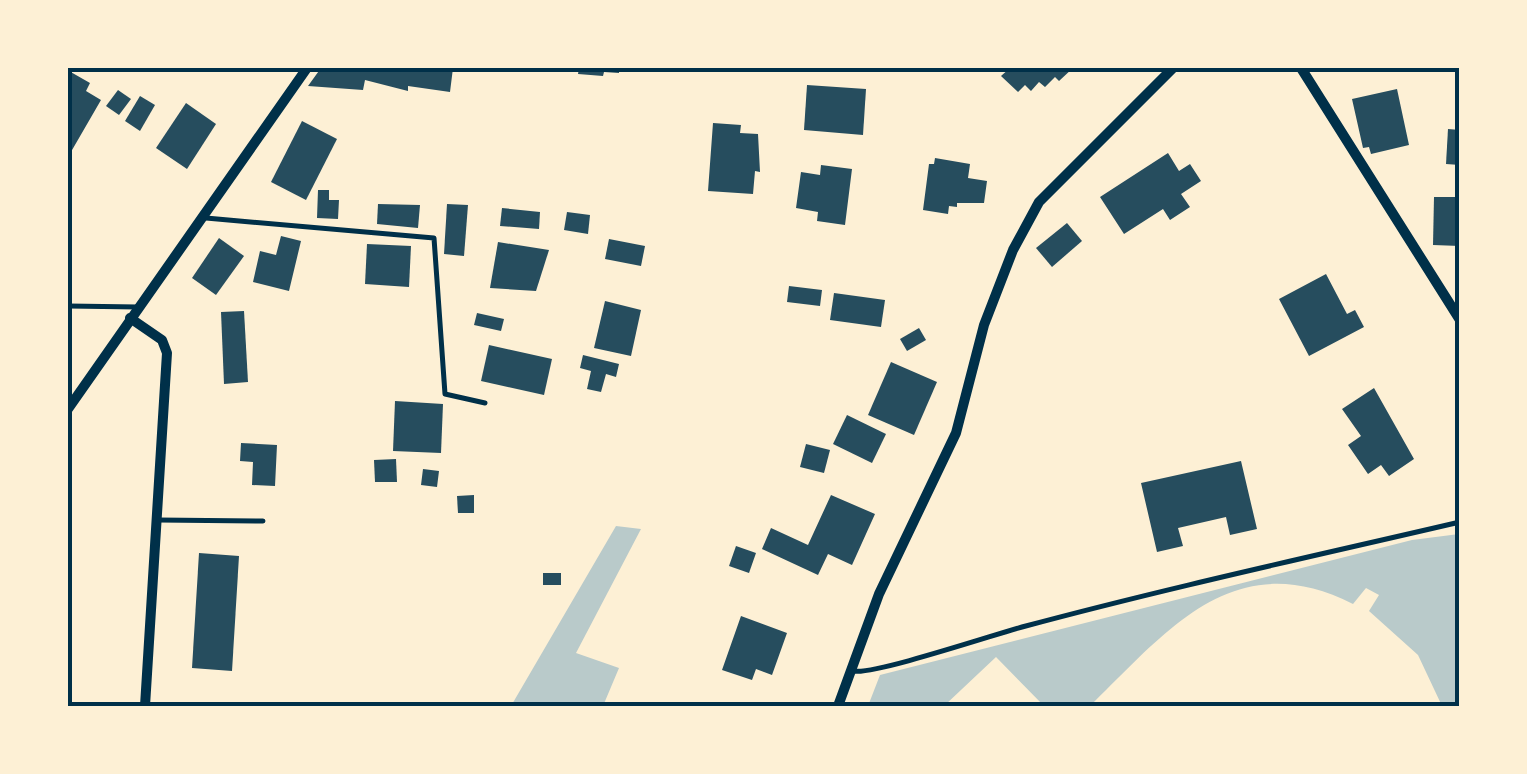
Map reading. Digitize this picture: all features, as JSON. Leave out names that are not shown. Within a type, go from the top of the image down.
[{"type":"street","points":[[68,410],[307,68]]},
{"type":"street","points":[[838,706],[879,594],[956,433],[995,290],[1030,218],[1039,202],[1173,68]]},
{"type":"street","points":[[1301,68],[1460,320]]},
{"type":"street","points":[[130,318],[162,340],[167,353],[145,706]]},
{"type":"lane","points":[[202,217],[434,238],[445,394],[485,403]]},
{"type":"lane","points":[[68,306],[138,306]]},
{"type":"lane","points":[[158,520],[263,521]]},
{"type":"lane","points":[[851,670],[866,673],[929,651],[1082,611],[1460,522]]},
{"type":"shaded area","points":[[616,526],[641,529],[576,653],[619,668],[603,706],[511,706]]},
{"type":"shaded area","points":[[1459,534],[1459,706],[1442,706],[1418,655],[1369,611],[1379,595],[1366,588],[1353,604],[1311,588],[1273,584],[1238,590],[1206,604],[1147,650],[1090,706],[1044,706],[996,657],[944,706],[868,706],[880,675],[1412,540]]},
{"type":"building","points":[[321,68],[453,68],[450,92],[408,86],[408,91],[365,80],[363,90],[308,86]]},
{"type":"building","points":[[579,68],[619,68],[619,73],[578,74]]},
{"type":"building","points":[[1010,68],[1073,68],[1059,81],[1055,77],[1045,87],[1039,82],[1031,91],[1025,85],[1018,92],[1001,76]]},
{"type":"building","points":[[69,71],[90,83],[86,91],[101,100],[68,157]]},
{"type":"building","points":[[807,85],[866,89],[863,135],[804,130]]},
{"type":"building","points":[[1397,89],[1409,145],[1371,154],[1369,147],[1363,148],[1352,99]]},
{"type":"building","points":[[118,90],[131,99],[119,115],[106,106]]},
{"type":"building","points":[[140,96],[155,105],[140,131],[125,121]]},
{"type":"building","points":[[186,103],[216,124],[187,169],[156,148]]},
{"type":"building","points":[[302,121],[337,139],[306,200],[271,182]]},
{"type":"building","points":[[713,123],[741,125],[740,133],[758,134],[760,172],[755,171],[753,194],[708,191]]},
{"type":"building","points":[[1448,129],[1460,130],[1460,165],[1446,164]]},
{"type":"building","points":[[1168,153],[1179,171],[1190,164],[1201,181],[1181,194],[1190,207],[1170,220],[1163,209],[1124,234],[1100,197]]},
{"type":"building","points":[[935,158],[970,164],[968,178],[987,181],[984,203],[957,203],[957,207],[949,206],[948,214],[923,210],[929,164],[934,164]]},
{"type":"building","points":[[821,165],[852,169],[845,225],[817,221],[818,212],[796,208],[801,172],[820,175]]},
{"type":"building","points":[[318,190],[329,190],[329,200],[339,200],[338,219],[317,218]]},
{"type":"building","points":[[1434,197],[1460,197],[1460,246],[1433,245]]},
{"type":"building","points":[[378,204],[420,205],[418,228],[377,224]]},
{"type":"building","points":[[447,204],[468,205],[464,256],[444,254]]},
{"type":"building","points":[[502,208],[540,212],[539,229],[500,226]]},
{"type":"building","points":[[567,212],[590,215],[588,234],[564,230]]},
{"type":"building","points":[[1067,223],[1082,241],[1052,267],[1036,248]]},
{"type":"building","points":[[281,236],[301,241],[289,291],[253,282],[260,251],[276,255]]},
{"type":"building","points":[[219,238],[244,256],[216,295],[192,278]]},
{"type":"building","points":[[609,239],[645,246],[641,266],[605,259]]},
{"type":"building","points":[[498,242],[549,250],[536,291],[490,288]]},
{"type":"building","points":[[367,244],[411,246],[409,287],[365,284]]},
{"type":"building","points":[[1326,274],[1347,314],[1355,310],[1364,327],[1309,356],[1279,299]]},
{"type":"building","points":[[789,286],[822,290],[820,306],[787,302]]},
{"type":"building","points":[[834,293],[885,300],[881,327],[830,320]]},
{"type":"building","points":[[605,301],[641,310],[631,356],[594,348]]},
{"type":"building","points":[[244,311],[248,382],[224,384],[221,312]]},
{"type":"building","points":[[477,313],[504,319],[501,331],[474,325]]},
{"type":"building","points":[[919,328],[926,340],[907,351],[900,339]]},
{"type":"building","points":[[489,345],[552,359],[544,395],[481,381]]},
{"type":"building","points":[[583,355],[619,364],[616,377],[606,374],[601,392],[587,389],[591,371],[580,368]]},
{"type":"building","points":[[891,362],[937,382],[914,435],[868,415]]},
{"type":"building","points":[[1374,388],[1414,459],[1389,476],[1381,465],[1368,474],[1348,445],[1361,436],[1342,409]]},
{"type":"building","points":[[395,401],[443,404],[441,453],[393,451]]},
{"type":"building","points":[[847,415],[886,434],[872,463],[833,444]]},
{"type":"building","points":[[241,443],[277,445],[275,486],[252,485],[253,462],[240,461]]},
{"type":"building","points":[[806,444],[830,450],[824,473],[800,467]]},
{"type":"building","points":[[396,459],[397,482],[375,482],[374,460]]},
{"type":"building","points":[[1241,461],[1257,529],[1230,535],[1226,517],[1178,528],[1183,546],[1157,552],[1141,483]]},
{"type":"building","points":[[423,469],[439,471],[437,487],[421,485]]},
{"type":"building","points":[[474,495],[474,513],[458,513],[457,496]]},
{"type":"building","points":[[831,495],[875,514],[852,565],[828,554],[818,575],[762,549],[771,528],[808,545]]},
{"type":"building","points":[[736,546],[756,553],[749,573],[729,566]]},
{"type":"building","points":[[199,553],[239,556],[232,671],[192,668]]},
{"type":"building","points":[[543,573],[561,573],[561,585],[543,585]]},
{"type":"building","points":[[741,616],[787,633],[772,675],[756,669],[752,680],[722,670]]}]
